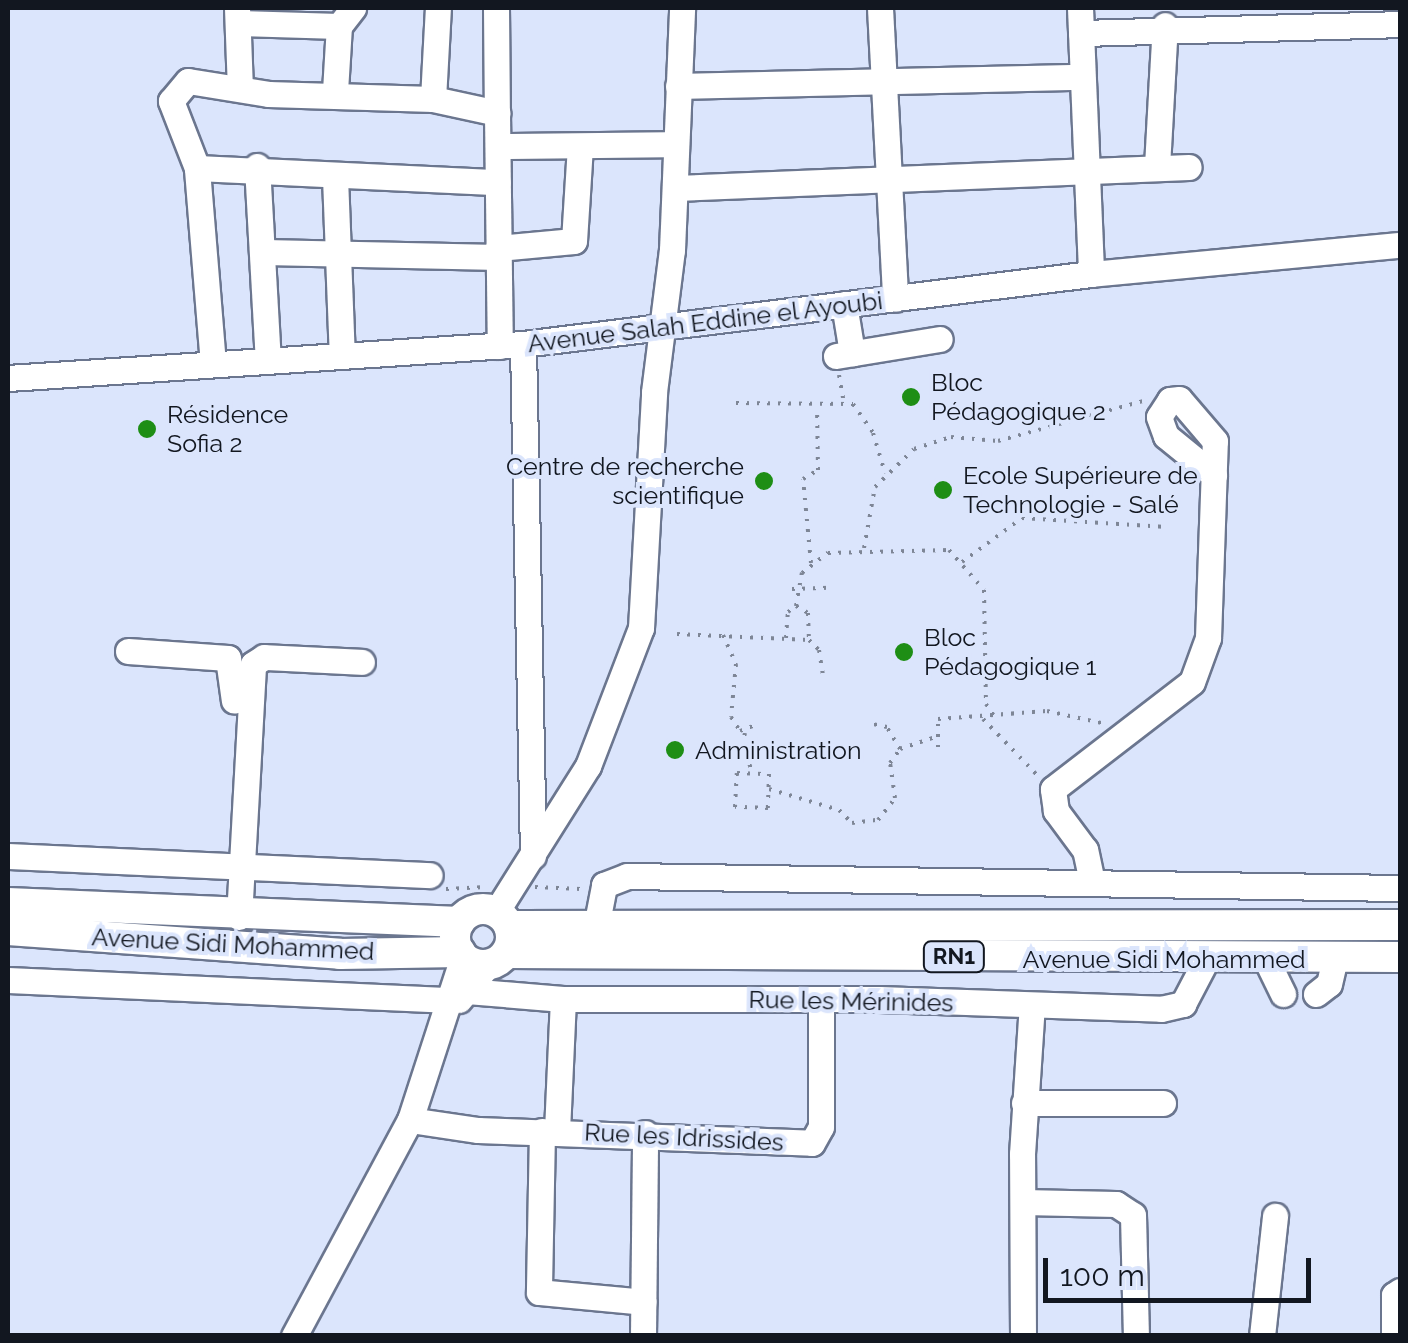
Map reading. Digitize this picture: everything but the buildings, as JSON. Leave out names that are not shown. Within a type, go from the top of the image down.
[{"type":"main road","name":"Avenue Sidi Mohammed","points":[[8,902],[483,941],[884,957],[1400,958]]},
{"type":"main road","name":"Avenue Sidi Mohammed","points":[[8,930],[340,954],[483,941],[597,922],[1400,926]]},
{"type":"main road","points":[[1340,958],[1342,926]]},
{"type":"main road","points":[[1264,928],[1266,959]]},
{"type":"street","points":[[433,99],[438,8]]},
{"type":"street","points":[[496,8],[498,252],[512,345],[533,856]]},
{"type":"street","points":[[294,1336],[410,1120],[453,1002],[483,941],[588,766],[641,628],[675,188],[682,8]]},
{"type":"street","points":[[880,8],[895,299]]},
{"type":"street","points":[[240,88],[238,15],[346,17],[334,91]]},
{"type":"street","points":[[1090,274],[1080,20],[1364,16],[1400,24]]},
{"type":"street","points":[[1157,166],[1178,19]]},
{"type":"street","points":[[678,86],[1080,78]]},
{"type":"street","points":[[213,364],[198,168],[175,121],[173,94],[188,81],[240,88],[433,99],[497,113]]},
{"type":"street","points":[[498,146],[676,144]]},
{"type":"street","points":[[265,252],[498,252],[574,241],[580,146]]},
{"type":"street","points":[[198,168],[256,166],[335,178],[498,182]]},
{"type":"street","points":[[256,166],[265,252],[268,362]]},
{"type":"street","points":[[675,188],[1189,166]]},
{"type":"street","points":[[335,178],[334,254],[342,356]]},
{"type":"street","name":"Avenue Salah Eddine el Ayoubi","points":[[8,378],[512,345],[1090,274],[1400,244]]},
{"type":"street","points":[[844,304],[844,355],[940,339]]},
{"type":"street","points":[[1092,882],[1085,850],[1056,812],[1053,789],[1185,689],[1200,668],[1208,638],[1212,433],[1180,399],[1160,410]]},
{"type":"street","points":[[128,651],[216,655],[232,662],[229,843],[239,862]]},
{"type":"street","points":[[239,918],[252,664],[264,657],[362,662]]},
{"type":"street","points":[[8,856],[239,862],[430,875]]},
{"type":"street","points":[[597,922],[604,884],[627,876],[1400,888]]},
{"type":"street","points":[[879,999],[884,957]]},
{"type":"street","points":[[1316,994],[1329,984],[1340,958]]},
{"type":"street","points":[[1266,959],[1283,994]]},
{"type":"street","name":"Rue les Mérinides","points":[[8,980],[453,1002],[879,999],[1178,1008],[1206,960]]},
{"type":"street","points":[[562,999],[539,1292],[644,1302]]},
{"type":"street","name":"Rue les Idrissides","points":[[410,1120],[550,1131],[815,1142],[821,1000]]},
{"type":"street","points":[[1023,1336],[1024,1103],[1032,1005]]},
{"type":"street","points":[[1024,1103],[1163,1103]]},
{"type":"street","points":[[643,1336],[645,1133]]},
{"type":"street","points":[[1023,1202],[1116,1204],[1133,1215],[1136,1336]]},
{"type":"street","points":[[1262,1336],[1275,1216]]},
{"type":"street","points":[[1394,1336],[1394,1295],[1400,1291]]},
{"type":"path","points":[[844,355],[844,404]]},
{"type":"path","points":[[864,548],[869,500],[884,473],[930,442],[998,441],[1139,400],[1160,410]]},
{"type":"path","points":[[736,402],[817,407],[844,404],[864,415],[884,473]]},
{"type":"path","points":[[796,606],[795,589],[812,563],[803,479],[818,470],[817,407]]},
{"type":"path","points":[[962,562],[1022,518],[1167,526]]},
{"type":"path","points":[[812,563],[864,548],[941,548],[962,562],[985,595],[986,704],[994,716]]},
{"type":"path","points":[[795,589],[829,588]]},
{"type":"path","points":[[786,638],[788,612],[796,606]]},
{"type":"path","points":[[796,606],[808,613],[808,640]]},
{"type":"path","points":[[678,634],[808,640],[819,650],[823,676]]},
{"type":"path","points":[[722,635],[736,664],[731,717],[745,733]]},
{"type":"path","points":[[938,748],[938,719],[1071,714],[1123,734]]},
{"type":"path","points":[[982,719],[1053,789]]},
{"type":"path","points":[[874,724],[887,727],[900,749]]},
{"type":"path","points":[[753,774],[742,744],[745,733],[756,726]]},
{"type":"path","points":[[769,790],[840,810],[852,822],[878,820],[894,798],[890,763],[900,749],[938,736]]},
{"type":"path","points":[[736,773],[753,774],[770,774],[768,808],[736,807],[736,773]]},
{"type":"place","name":"Bloc Pédagogique 2","points":[[911,397]]},
{"type":"place","name":"Résidence Sofia 2","points":[[147,429]]},
{"type":"place","name":"Centre de recherche scientifique","points":[[764,481]]},
{"type":"place","name":"Ecole Supérieure de Technologie - Salé","points":[[943,490]]},
{"type":"place","name":"Bloc Pédagogique 1","points":[[904,652]]},
{"type":"place","name":"Administration","points":[[675,750]]}]
